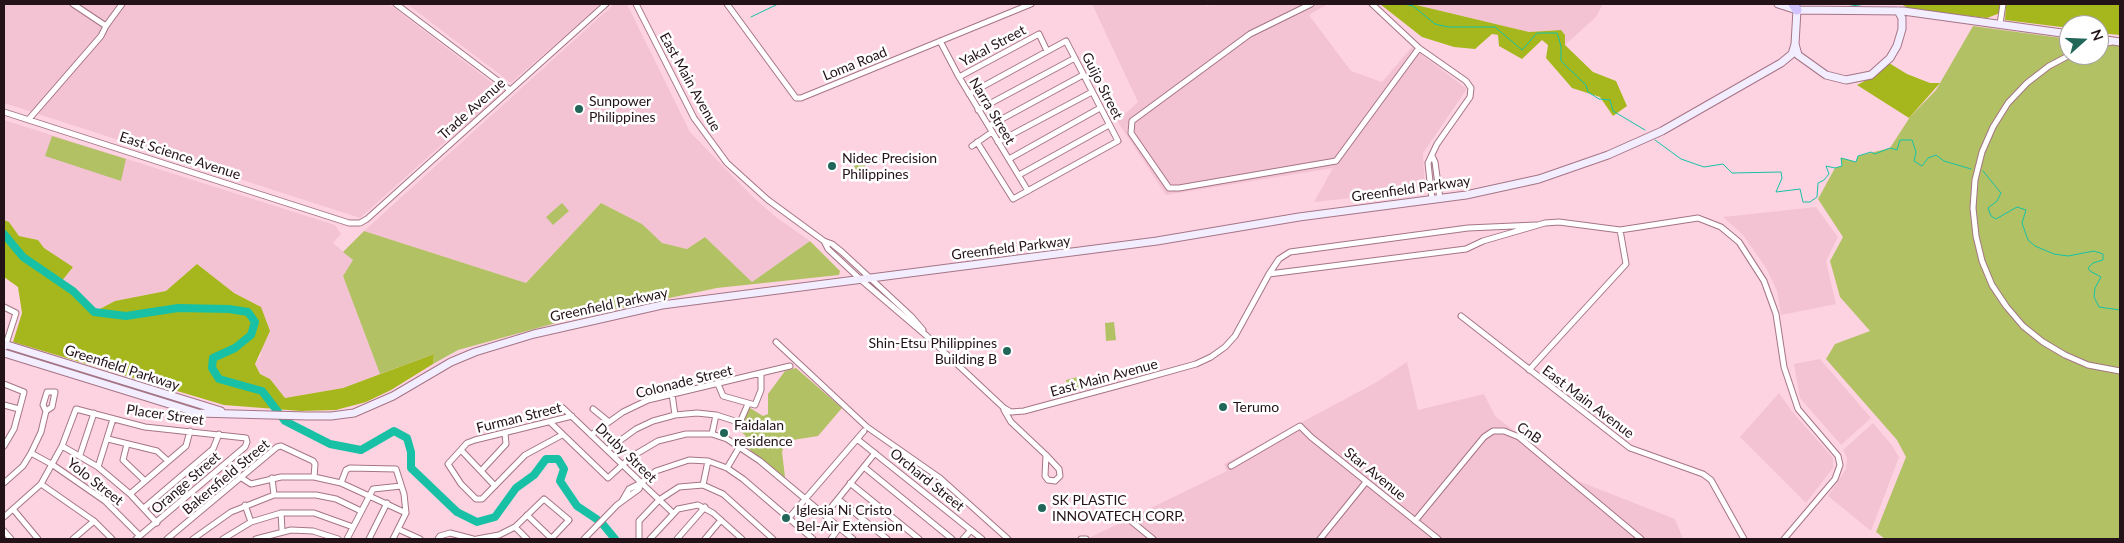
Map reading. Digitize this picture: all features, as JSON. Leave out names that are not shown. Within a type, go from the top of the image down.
[{"type":"main road","points":[[1778,4],[1795,7],[1898,11],[2059,33]]},
{"type":"main road","points":[[1795,7],[1795,44],[1797,54],[1804,61],[1836,78],[1850,80],[1868,76],[1881,68],[1894,53],[1903,21],[1911,13]]},
{"type":"main road","points":[[1898,11],[1903,21]]},
{"type":"main road","name":"Greenfield Parkway","points":[[1781,63],[1792,53],[1795,44]]},
{"type":"main road","name":"Greenfield Parkway","points":[[4,349],[234,415],[331,416],[371,407],[451,362],[474,352],[534,334],[662,305],[1157,241],[1289,218],[1436,199],[1539,179],[1608,156],[1662,131],[1781,63],[1793,58],[1804,61]]},
{"type":"street","points":[[73,4],[106,26]]},
{"type":"street","points":[[29,119],[100,36],[122,4]]},
{"type":"street","points":[[396,4],[510,90]]},
{"type":"street","name":"Trade Avenue","points":[[349,223],[367,219],[606,4]]},
{"type":"street","name":"East Main Avenue","points":[[636,4],[694,118],[706,137],[731,167],[753,187],[824,241],[832,244],[911,316],[928,337]]},
{"type":"street","name":"Loma Road","points":[[727,4],[796,98],[801,98],[1031,4]]},
{"type":"street","points":[[1311,4],[1250,34],[1132,121],[1131,133],[1169,188],[1177,189],[1336,161],[1419,48]]},
{"type":"street","points":[[1372,4],[1419,48],[1466,81],[1472,90],[1470,98],[1435,146],[1432,156],[1435,162],[1436,199]]},
{"type":"street","points":[[2000,24],[2003,4]]},
{"type":"street","name":"Yakal Street","points":[[959,77],[1038,34],[1047,51]]},
{"type":"street","name":"Narra Street","points":[[940,41],[978,110],[1028,191]]},
{"type":"street","name":"Guijo Street","points":[[1028,191],[1118,141],[1066,41],[1047,51]]},
{"type":"street","points":[[969,94],[1047,51]]},
{"type":"street","points":[[978,110],[1074,58]]},
{"type":"street","points":[[2059,61],[2027,83],[2008,103],[1993,126],[1982,152],[1975,180],[1974,229],[1980,255],[1992,284],[2006,306],[2023,326],[2043,342],[2065,355],[2088,364],[2120,372]]},
{"type":"street","points":[[989,126],[1083,75]]},
{"type":"street","points":[[998,142],[1092,92]]},
{"type":"street","points":[[1009,159],[1100,108]]},
{"type":"street","name":"East Science Avenue","points":[[4,112],[349,223]]},
{"type":"street","points":[[1019,176],[1109,125]]},
{"type":"street","points":[[972,146],[992,132]]},
{"type":"street","points":[[977,142],[1013,199],[1028,191]]},
{"type":"street","name":"East Main Avenue","points":[[824,241],[828,249],[860,279],[928,337],[1004,408],[1013,413],[1196,364],[1211,357],[1225,347],[1235,336],[1269,274],[1284,255],[1300,250],[1468,228],[1559,222],[1620,230],[1698,218],[1721,227],[1739,242],[1764,281],[1776,314],[1784,366],[1798,409],[1838,456],[1840,465],[1834,479],[1784,539]]},
{"type":"street","name":"East Main Avenue","points":[[1269,274],[1466,249],[1536,225]]},
{"type":"street","name":"East Main Avenue","points":[[1529,370],[1626,264],[1620,230]]},
{"type":"street","points":[[4,307],[16,313],[4,349]]},
{"type":"street","name":"East Main Avenue","points":[[1461,316],[1630,448],[1703,474],[1711,480],[1744,539]]},
{"type":"street","points":[[776,342],[867,427],[940,478],[1008,539]]},
{"type":"street","name":"Colonade Street","points":[[591,435],[636,405],[672,394],[790,366]]},
{"type":"street","points":[[718,384],[722,394],[752,405],[757,402],[761,390],[761,374]]},
{"type":"street","points":[[4,384],[21,389],[24,396],[14,429],[4,446]]},
{"type":"street","points":[[672,394],[675,415]]},
{"type":"street","points":[[607,450],[636,429],[675,415],[716,415],[740,421],[748,404]]},
{"type":"street","points":[[4,406],[19,409]]},
{"type":"street","name":"Placer Street","points":[[62,446],[74,410],[78,408],[145,427],[243,436],[247,442]]},
{"type":"street","name":"Druby Street","points":[[563,408],[673,513]]},
{"type":"street","points":[[1004,408],[1011,422],[1046,455],[1060,471],[1060,476],[1055,481],[1048,480],[1045,476],[1046,455]]},
{"type":"street","points":[[594,409],[609,422]]},
{"type":"street","points":[[4,483],[23,466],[31,453],[41,432],[46,411]]},
{"type":"street","points":[[80,455],[94,413]]},
{"type":"street","points":[[712,434],[716,415]]},
{"type":"street","name":"Furman Street","points":[[495,486],[482,499],[476,499],[449,468],[448,461],[475,440],[551,423],[572,416]]},
{"type":"street","points":[[98,467],[113,419]]},
{"type":"street","points":[[551,423],[606,478],[610,477],[642,449],[658,441],[686,434],[712,434],[740,446],[853,539]]},
{"type":"street","name":"Star Avenue","points":[[1231,466],[1300,426],[1366,482],[1438,539]]},
{"type":"street","name":"CnB","points":[[1415,521],[1484,437],[1490,432],[1500,430],[1519,438],[1641,539]]},
{"type":"street","points":[[130,494],[186,446],[190,431]]},
{"type":"street","points":[[788,519],[864,431]]},
{"type":"street","points":[[481,470],[506,444],[506,433]]},
{"type":"street","points":[[144,508],[213,449],[219,434]]},
{"type":"street","points":[[461,450],[495,486],[525,455],[562,435]]},
{"type":"street","points":[[108,439],[157,451],[168,461]]},
{"type":"street","name":"Orchard Street","points":[[857,439],[982,539]]},
{"type":"street","name":"Orange Street","points":[[138,538],[245,447],[247,442]]},
{"type":"street","points":[[127,444],[123,460],[145,481]]},
{"type":"street","points":[[4,517],[41,484],[62,446],[98,467],[130,494],[157,523]]},
{"type":"street","name":"Bakersfield Street","points":[[169,539],[240,477],[281,446],[314,462],[314,477]]},
{"type":"street","points":[[727,468],[740,446]]},
{"type":"street","name":"Yolo Street","points":[[31,453],[53,465],[105,501],[138,538]]},
{"type":"street","points":[[825,515],[875,453]]},
{"type":"street","points":[[704,485],[708,461]]},
{"type":"street","points":[[586,538],[622,501],[629,489],[641,483],[656,470],[675,463],[708,461],[727,468],[813,539]]},
{"type":"street","points":[[864,467],[952,539]]},
{"type":"street","points":[[342,483],[348,469],[393,468],[396,470],[406,513],[393,539]]},
{"type":"street","points":[[240,477],[251,484],[272,478],[314,477],[342,483],[406,513]]},
{"type":"street","points":[[272,478],[274,495]]},
{"type":"street","points":[[1320,539],[1366,482]]},
{"type":"street","points":[[850,483],[919,539]]},
{"type":"street","points":[[41,484],[94,521],[109,538]]},
{"type":"street","points":[[639,539],[639,521],[659,500],[679,487],[704,485],[723,494],[773,539]]},
{"type":"street","points":[[347,539],[369,495],[375,488],[401,486]]},
{"type":"street","points":[[193,539],[218,520],[245,505],[274,495],[316,494],[336,499],[361,511]]},
{"type":"street","points":[[438,539],[440,536],[450,533],[475,539],[501,537],[515,527],[527,515],[544,499],[568,518],[569,522],[551,539],[527,515]]},
{"type":"street","points":[[838,499],[887,539]]},
{"type":"street","points":[[369,539],[387,503]]},
{"type":"street","points":[[245,505],[251,522]]},
{"type":"street","points":[[650,539],[673,513],[690,505],[705,507],[742,539]]},
{"type":"street","points":[[677,539],[705,507]]},
{"type":"street","points":[[13,509],[38,539]]},
{"type":"street","points":[[223,539],[251,522],[281,513],[314,513],[353,527]]},
{"type":"street","points":[[281,513],[282,530]]},
{"type":"street","points":[[1125,516],[1153,539]]},
{"type":"street","points":[[705,539],[721,520]]},
{"type":"street","points":[[73,539],[94,521]]},
{"type":"street","points":[[515,527],[527,539]]},
{"type":"street","points":[[831,539],[839,528]]},
{"type":"street","points":[[398,529],[420,539]]},
{"type":"street","points":[[256,539],[282,530],[313,531],[338,539]]},
{"type":"street","points":[[963,539],[971,530]]},
{"type":"street","points":[[4,531],[11,539]]},
{"type":"street","points":[[732,539],[736,534]]},
{"type":"street","points":[[1081,539],[1086,539]]},
{"type":"shaded area","points":[[4,4],[389,4],[499,88],[500,96],[438,148],[360,218],[4,103]]},
{"type":"shaded area","points":[[407,4],[601,4],[511,83]]},
{"type":"shaded area","name":"Sunpower Philippines","points":[[614,4],[627,4],[690,132],[753,197],[776,217],[810,241],[752,282],[705,237],[687,249],[661,243],[642,224],[601,203],[526,283],[364,231]]},
{"type":"shaded area","points":[[1092,4],[1206,4],[1207,6],[1214,4],[1328,4],[1309,15],[1351,71],[1382,82],[1412,47],[1467,89],[1423,153],[1425,190],[1314,202],[1333,168],[1166,195],[1117,121],[1138,102]]},
{"type":"shaded area","points":[[1412,4],[1603,4],[1596,17],[1565,45],[1565,35],[1559,30],[1529,32]]},
{"type":"shaded area","points":[[4,120],[335,225],[341,234],[333,243],[353,260],[343,276],[380,374],[343,388],[285,398],[270,379],[260,374],[255,364],[261,355],[261,308],[234,293],[166,291],[115,301],[94,312],[61,282],[73,267],[44,248],[38,240],[19,236],[9,222],[4,220]]},
{"type":"shaded area","points":[[1816,207],[1838,237],[1826,261],[1836,304],[1781,315],[1777,291],[1766,268],[1743,235],[1723,217]]},
{"type":"shaded area","points":[[1820,359],[1871,418],[1841,445],[1800,398],[1794,364]]},
{"type":"shaded area","points":[[1407,362],[1418,410],[1484,394],[1495,416],[1578,481],[1675,519],[1683,539],[1087,539],[1227,471],[1224,464],[1375,383]]},
{"type":"shaded area","points":[[1779,393],[1791,410],[1833,458],[1833,468],[1806,503],[1740,437]]},
{"type":"shaded area","points":[[1873,423],[1891,444],[1899,457],[1871,531],[1828,496],[1846,469],[1847,458],[1843,450]]},
{"type":"green space","points":[[1380,4],[1412,4],[1529,32],[1561,30],[1565,35],[1565,45],[1593,72],[1616,81],[1627,106],[1613,116],[1600,97],[1572,88],[1546,58],[1548,45],[1542,40],[1522,59],[1499,46],[1498,35],[1492,34],[1475,49],[1454,47],[1422,37]]},
{"type":"green space","points":[[1901,4],[2001,4],[2000,13],[1987,18],[1910,9]]},
{"type":"green space","points":[[2006,4],[2120,4],[2120,35],[2109,34],[2109,15],[2059,15],[2059,27],[2005,20]]},
{"type":"green space","points":[[1973,26],[2059,38],[2059,65],[2109,65],[2109,44],[2120,46],[2120,539],[1885,539],[1876,532],[1906,457],[1897,440],[1826,359],[1835,344],[1870,331],[1840,297],[1830,261],[1843,237],[1818,199],[1835,168],[1842,166],[1841,158],[1856,162],[1858,156],[1890,148],[1910,117],[1936,90]]},
{"type":"green space","points":[[1889,63],[1907,74],[1930,83],[1940,83],[1909,118],[1857,85],[1876,75]]},
{"type":"green space","points":[[52,136],[126,159],[121,181],[45,156]]},
{"type":"green space","points":[[858,155],[868,171],[860,176],[850,160]]},
{"type":"green space","points":[[562,203],[569,211],[553,225],[546,217]]},
{"type":"green space","points":[[601,203],[642,224],[662,243],[687,249],[705,237],[752,282],[810,241],[840,271],[839,275],[717,288],[574,318],[458,350],[433,364],[434,354],[380,374],[343,276],[353,260],[343,252],[364,231],[526,283]]},
{"type":"green space","points":[[4,220],[9,222],[19,236],[38,240],[44,248],[73,267],[61,282],[94,312],[115,301],[166,291],[197,264],[234,293],[261,307],[270,331],[255,364],[260,374],[270,379],[285,398],[343,388],[434,354],[433,364],[391,390],[366,402],[336,410],[301,411],[224,405],[13,342],[22,313],[18,287],[4,277]]},
{"type":"green space","points":[[1114,322],[1116,340],[1106,341],[1105,323]]},
{"type":"green space","points":[[796,368],[842,408],[818,436],[793,440],[789,444],[785,444],[782,452],[785,477],[783,478],[742,443],[746,436],[738,429],[747,406],[763,416],[768,414],[768,394],[785,371]]},
{"type":"green space","points":[[1082,376],[1084,386],[1068,390],[1066,380]]},
{"type":"waterway","points":[[751,17],[778,4]]},
{"type":"waterway","points":[[1384,4],[1390,4]]},
{"type":"waterway","points":[[1404,4],[1413,6],[1435,24],[1448,27],[1495,27],[1522,50],[1537,33],[1557,33],[1561,46],[1561,61],[1586,85],[1588,92],[1599,99],[1610,100],[1613,111],[1645,130]]},
{"type":"waterway","points":[[1845,7],[1866,4]]},
{"type":"waterway","points":[[1655,140],[1681,159],[1704,167],[1723,164],[1732,173],[1781,172],[1782,178],[1776,192],[1800,189],[1803,202],[1810,202],[1817,197],[1818,183],[1829,174],[1826,166],[1835,168],[1842,166],[1841,158],[1856,162],[1858,156],[1871,152],[1875,154],[1890,148],[1897,150],[1900,140],[1912,140],[1916,152],[1914,161],[1922,166],[1928,158],[1936,155],[1944,161],[1971,169]]},
{"type":"waterway","points":[[1983,171],[2001,193],[1997,201],[1988,208],[1991,216],[1996,219],[2017,207],[2026,210],[2022,223],[2028,240],[2035,246],[2054,254],[2068,256],[2094,251],[2103,254],[2103,260],[2093,263],[2088,268],[2101,277],[2095,288],[2094,297],[2099,307],[2120,310]]},
{"type":"waterway","points":[[4,234],[23,257],[73,291],[94,312],[126,316],[178,308],[229,309],[248,312],[255,322],[251,335],[235,348],[213,358],[212,368],[219,379],[262,391],[285,421],[330,444],[361,450],[394,431],[407,438],[411,452],[411,468],[457,512],[477,522],[495,517],[516,488],[534,475],[546,459],[558,459],[564,469],[560,481],[577,506],[601,522],[615,539]]},
{"type":"place","name":"Sunpower Philippines","points":[[579,109]]},
{"type":"place","name":"Nidec Precision Philippines","points":[[832,166]]},
{"type":"place","name":"Shin-Etsu Philippines Building B","points":[[1007,351]]},
{"type":"place","name":"Terumo","points":[[1223,407]]},
{"type":"place","name":"Faidalan residence","points":[[724,433]]},
{"type":"place","name":"SK PLASTIC INNOVATECH CORP.","points":[[1042,508]]},
{"type":"place","name":"Iglesia Ni Cristo Bel-Air Extension","points":[[786,518]]}]
